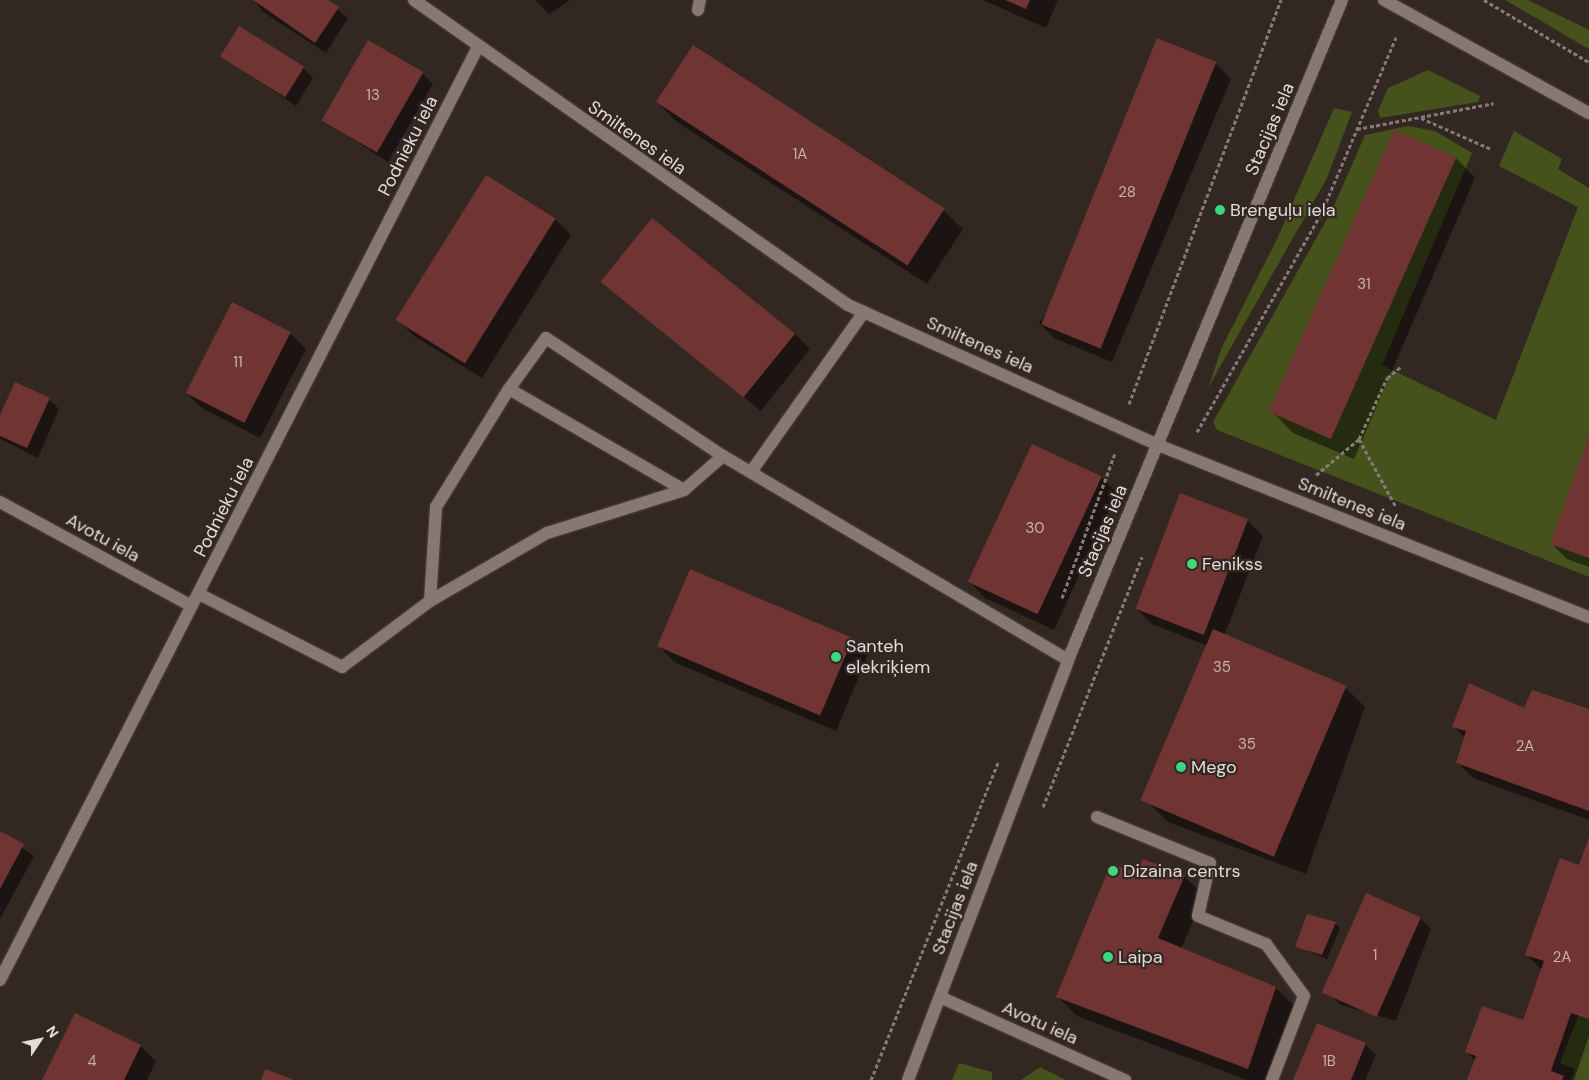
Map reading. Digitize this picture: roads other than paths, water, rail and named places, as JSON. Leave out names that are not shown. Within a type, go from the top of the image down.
[{"type":"street","name":"Smiltenes iela","points":[[414,0],[477,48],[864,312],[1158,445],[1589,617]]},
{"type":"street","name":"Stacijas iela","points":[[908,1080],[1068,660],[1342,0]]},
{"type":"street","points":[[1384,0],[1589,112]]},
{"type":"street","name":"Podnieku iela","points":[[0,980],[477,48]]},
{"type":"street","points":[[751,472],[864,312]]},
{"type":"street","points":[[430,601],[436,507],[509,389],[546,338],[723,456],[1068,660]]},
{"type":"street","points":[[509,389],[684,490]]},
{"type":"street","points":[[199,594],[342,667],[430,601],[547,533],[684,490],[723,456]]},
{"type":"street","name":"Avotu iela","points":[[0,502],[190,606]]},
{"type":"street","points":[[1097,817],[1210,863],[1198,916],[1266,944],[1304,996],[1272,1080]]},
{"type":"street","name":"Avotu iela","points":[[940,997],[1125,1080]]},
{"type":"place","name":"Brenguļu iela","points":[[1220,210]]},
{"type":"place","name":"Fenikss","points":[[1192,564]]},
{"type":"place","name":"Santeh elekriķiem","points":[[836,657]]},
{"type":"place","name":"Mego","points":[[1181,767]]},
{"type":"place","name":"Dizaina centrs","points":[[1113,871]]},
{"type":"place","name":"Laipa","points":[[1108,957]]}]
